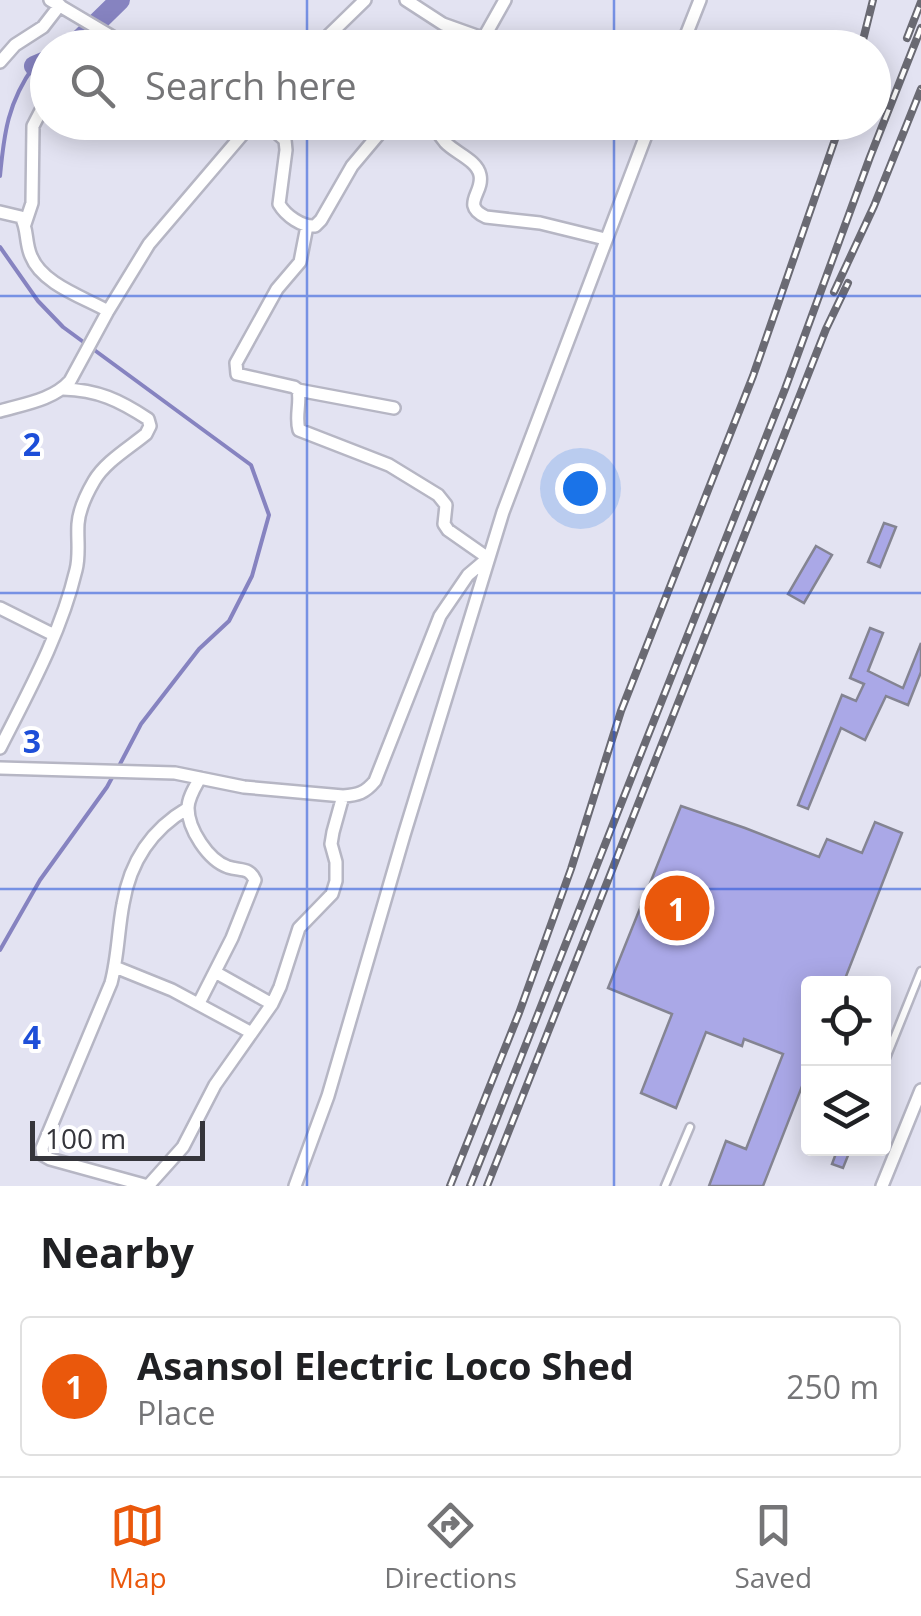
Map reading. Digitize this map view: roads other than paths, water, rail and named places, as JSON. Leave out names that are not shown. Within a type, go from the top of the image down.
[{"type":"street","points":[[333,30],[365,0]]},
{"type":"street","points":[[406,0],[455,30]]},
{"type":"street","points":[[488,30],[505,0]]},
{"type":"street","points":[[688,30],[700,0]]},
{"type":"street","points":[[38,30],[55,3],[102,30]]},
{"type":"street","points":[[0,62],[30,35]]},
{"type":"street","points":[[33,140],[32,203],[23,221],[31,257],[56,283],[105,315]]},
{"type":"street","points":[[0,411],[50,396],[66,385],[149,244],[239,140]]},
{"type":"street","points":[[285,140],[279,204],[284,212],[307,226],[315,226],[321,220],[352,166],[374,140]]},
{"type":"street","points":[[443,140],[480,173],[474,198],[478,214],[540,223],[605,239]]},
{"type":"street","points":[[295,1186],[328,1096],[503,512],[644,140]]},
{"type":"street","points":[[0,212],[23,221]]},
{"type":"street","points":[[307,226],[300,262],[277,289],[236,369],[241,376],[394,408]]},
{"type":"street","points":[[0,748],[47,654],[76,571],[81,509],[101,472],[146,434],[150,426],[148,419],[106,395],[66,385]]},
{"type":"street","points":[[298,390],[300,430],[390,466],[438,495],[446,505],[444,524],[488,558]]},
{"type":"street","points":[[0,768],[154,772],[244,786],[358,795],[375,781],[436,622],[468,575],[488,558]]},
{"type":"street","points":[[0,608],[54,635]]},
{"type":"street","points":[[199,1003],[232,938],[255,880],[249,870],[228,867],[208,852],[190,821],[190,796],[200,778]]},
{"type":"street","points":[[188,808],[153,834],[127,884],[111,983],[42,1148],[43,1155],[50,1159],[148,1186],[183,1147],[215,1086],[272,1004],[299,928],[332,894],[336,881],[333,832],[343,796]]},
{"type":"street","points":[[115,967],[199,1003],[250,1032]]},
{"type":"street","points":[[215,972],[272,1004]]},
{"type":"street","points":[[882,1186],[921,1090]]},
{"type":"lane","points":[[891,1046],[921,971]]},
{"type":"lane","points":[[666,1186],[690,1127]]},
{"type":"waterway","points":[[89,30],[120,0]]},
{"type":"waterway","points":[[0,176],[9,118],[30,72]]},
{"type":"waterway","points":[[0,247],[38,301],[63,327],[251,465],[269,515],[252,576],[229,621],[199,649],[141,724],[119,766]]},
{"type":"waterway","points":[[0,950],[40,880],[114,774]]},
{"type":"railway","points":[[866,30],[873,0]]},
{"type":"railway","points":[[907,38],[921,2]]},
{"type":"railway","points":[[891,104],[921,28]]},
{"type":"railway","points":[[834,292],[921,89]]},
{"type":"railway","points":[[450,1186],[519,1013],[571,869],[621,711],[753,376],[835,140]]},
{"type":"railway","points":[[470,1186],[785,389],[877,140]]},
{"type":"railway","points":[[487,1186],[826,329],[848,283]]},
{"type":"place","name":"Asansol Electric Loco Shed","points":[[677,908]]}]
